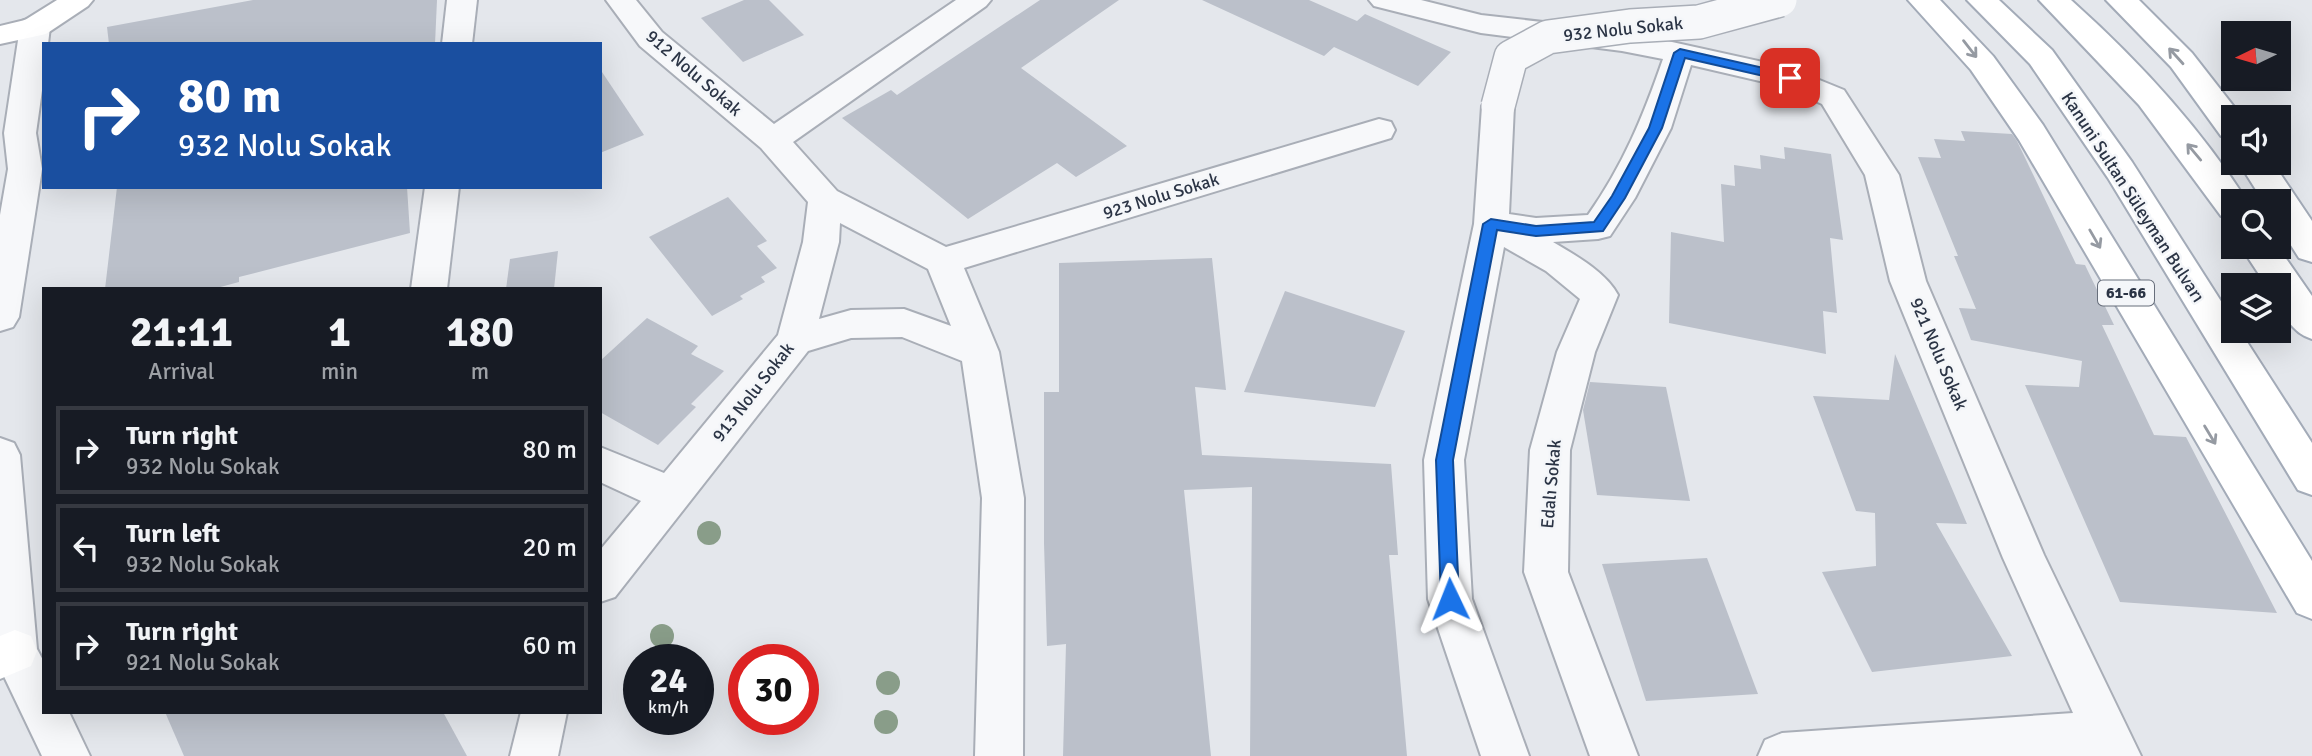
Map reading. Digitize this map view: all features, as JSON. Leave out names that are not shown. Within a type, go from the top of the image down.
[{"type":"main road","points":[[0,35],[35,27],[78,0]]},
{"type":"main road","name":"61-66","points":[[1923,0],[1952,27],[2022,115],[2214,441],[2312,599]]},
{"type":"main road","name":"Kanuni Sultan Süleyman Bulvarı","points":[[1982,0],[2041,57],[2120,170],[2312,478]]},
{"type":"main road","points":[[2054,0],[2102,44],[2203,163],[2221,189]]},
{"type":"main road","points":[[2122,0],[2210,93],[2221,110]]},
{"type":"main road","points":[[2264,175],[2312,249]]},
{"type":"main road","points":[[2267,259],[2312,325]]},
{"type":"street","points":[[457,42],[462,0]]},
{"type":"street","name":"912 Nolu Sokak","points":[[621,0],[651,39],[773,141]]},
{"type":"street","points":[[976,0],[773,141],[825,200],[943,261],[980,352],[1003,498],[999,756]]},
{"type":"street","name":"921 Nolu Sokak","points":[[1384,0],[1481,24],[1622,41],[1680,53],[1790,78],[1833,97],[1882,175],[1908,281],[2024,558],[2111,744]]},
{"type":"street","name":"932 Nolu Sokak","points":[[1505,756],[1450,599],[1444,460],[1491,224],[1498,106],[1511,57],[1548,37],[1630,26],[1699,22],[1780,0]]},
{"type":"street","points":[[0,317],[13,173],[35,27]]},
{"type":"street","name":"932 Nolu Sokak","points":[[1491,224],[1536,231],[1598,227],[1618,198],[1655,128],[1680,53]]},
{"type":"street","name":"923 Nolu Sokak","points":[[943,261],[1379,130]]},
{"type":"street","points":[[429,287],[442,189]]},
{"type":"street","name":"913 Nolu Sokak","points":[[602,581],[795,340],[821,243],[825,200]]},
{"type":"street","name":"Edalı Sokak","points":[[1491,224],[1559,262],[1600,295],[1576,352],[1550,450],[1546,572],[1614,756]]},
{"type":"street","points":[[795,340],[851,324],[904,323],[980,352]]},
{"type":"street","points":[[0,455],[7,655],[42,708]]},
{"type":"street","points":[[602,465],[671,495]]},
{"type":"street","points":[[45,714],[66,756]]},
{"type":"street","points":[[534,756],[544,714]]},
{"type":"street","points":[[1782,756],[2111,744]]},
{"type":"building","points":[[253,0],[437,0],[435,42],[109,42],[107,27]]},
{"type":"building","points":[[744,0],[769,0],[804,35],[743,62],[701,18]]},
{"type":"building","points":[[1040,0],[1119,0],[1021,68],[1127,146],[1076,177],[1057,163],[968,219],[842,118],[891,90],[897,95]]},
{"type":"building","points":[[1202,0],[1309,0],[1357,21],[1365,14],[1451,52],[1418,86],[1334,47],[1324,56]]},
{"type":"building","points":[[602,72],[644,135],[602,152]]},
{"type":"building","points":[[1961,131],[2012,134],[2017,141],[2076,264],[2085,265],[2114,325],[2102,325],[2154,435],[2186,437],[2277,613],[2120,602],[2025,385],[2079,387],[2082,361],[1971,340],[1959,308],[1976,309],[1918,157],[1941,158],[1934,139],[1965,141]]},
{"type":"building","points":[[1784,147],[1831,154],[1843,240],[1830,238],[1837,313],[1823,311],[1826,354],[1669,323],[1671,232],[1724,242],[1721,184],[1735,186],[1734,165],[1761,169],[1760,155],[1785,159]]},
{"type":"building","points":[[117,189],[407,189],[410,233],[239,277],[239,282],[220,287],[105,287]]},
{"type":"building","points":[[728,197],[767,241],[757,246],[777,268],[761,277],[765,282],[740,296],[743,299],[712,316],[649,237]]},
{"type":"building","points":[[558,251],[554,287],[506,287],[510,259]]},
{"type":"building","points":[[1212,258],[1226,390],[1195,387],[1202,455],[1391,464],[1398,555],[1389,555],[1407,756],[1250,756],[1252,487],[1184,490],[1211,756],[1063,756],[1066,644],[1047,646],[1044,543],[1044,392],[1059,392],[1059,263]]},
{"type":"building","points":[[1285,291],[1405,331],[1375,407],[1244,392]]},
{"type":"building","points":[[647,318],[698,346],[691,354],[724,371],[691,404],[696,407],[658,445],[602,413],[602,359]]},
{"type":"building","points":[[1895,354],[1967,524],[1936,523],[2012,656],[1872,672],[1822,572],[1876,566],[1875,513],[1856,511],[1813,396],[1889,400]]},
{"type":"building","points":[[1590,382],[1666,387],[1690,501],[1597,495],[1583,410]]},
{"type":"building","points":[[1707,558],[1758,694],[1646,701],[1602,564]]},
{"type":"building","points":[[166,714],[444,714],[467,756],[184,756]]},
{"type":"route","points":[[1450,599],[1444,460],[1491,224],[1536,231],[1598,227],[1618,198],[1655,128],[1680,53],[1790,78]]}]
